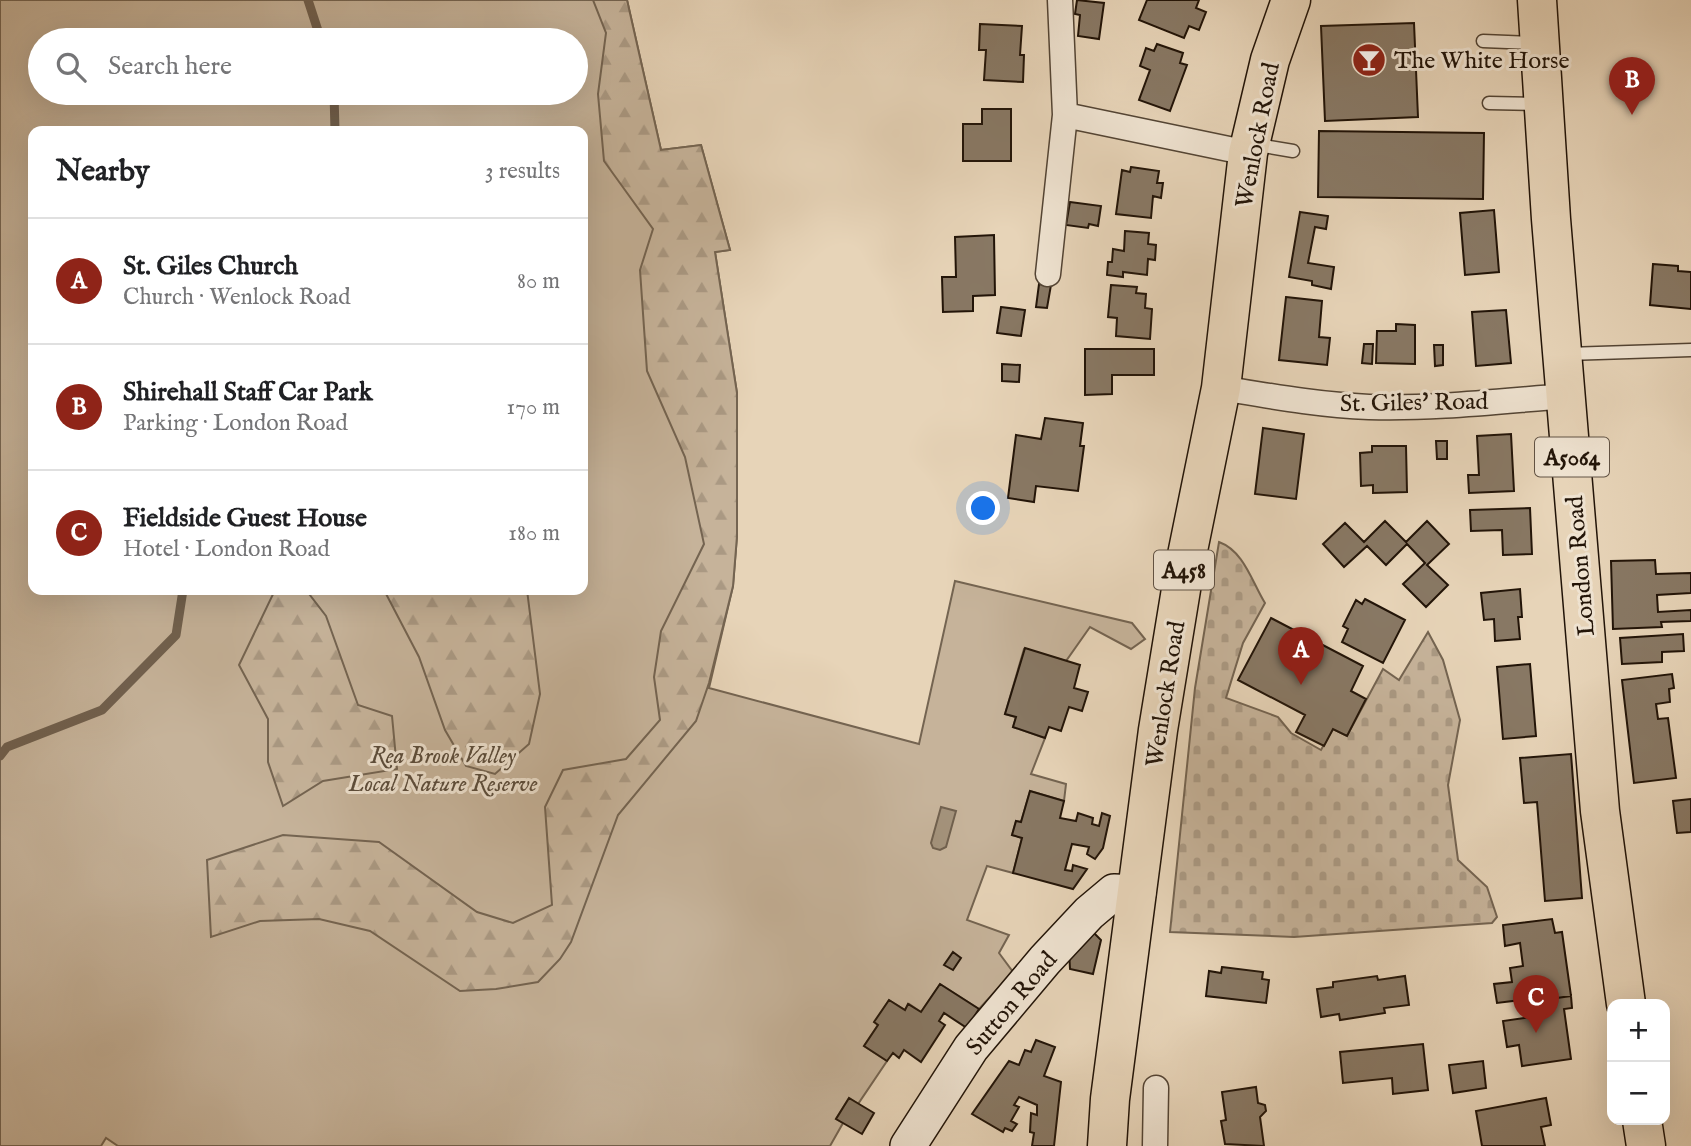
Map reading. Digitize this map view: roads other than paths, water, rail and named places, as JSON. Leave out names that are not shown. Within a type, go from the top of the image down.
[{"type":"main road","name":"Wenlock Road","points":[[1107,1146],[1114,1072],[1166,680],[1185,565],[1221,388],[1249,149],[1269,60],[1291,0]]},
{"type":"main road","name":"London Road","points":[[1537,0],[1551,219],[1600,811],[1625,999]]},
{"type":"main road","points":[[1643,1125],[1646,1146]]},
{"type":"street","points":[[1048,274],[1065,115],[1060,0]]},
{"type":"street","points":[[1065,115],[1249,149]]},
{"type":"street","name":"St. Giles' Road","points":[[1221,388],[1332,405],[1369,407],[1418,407],[1567,396]]},
{"type":"street","name":"Sutton Road","points":[[908,1146],[971,1048],[1045,960],[1088,913],[1114,892],[1138,893]]},
{"type":"street","points":[[1155,1146],[1156,1088]]},
{"type":"lane","points":[[1483,41],[1541,44]]},
{"type":"lane","points":[[1489,103],[1544,104]]},
{"type":"lane","points":[[1249,149],[1293,151]]},
{"type":"lane","points":[[1563,354],[1691,350]]},
{"type":"waterway","points":[[308,0],[317,28]]},
{"type":"waterway","points":[[334,105],[335,126]]},
{"type":"waterway","points":[[0,756],[7,747],[102,710],[176,635],[182,595]]},
{"type":"place","name":"The White Horse","points":[[1369,60]]},
{"type":"place","name":"Shirehall Staff Car Park","points":[[1632,115]]},
{"type":"place","name":"St. Giles Church","points":[[1301,685]]},
{"type":"place","name":"Fieldside Guest House","points":[[1536,1033]]},
{"type":"park label","name":"Rea Brook Valley Local Nature Reserve","points":[[443,769]]}]
